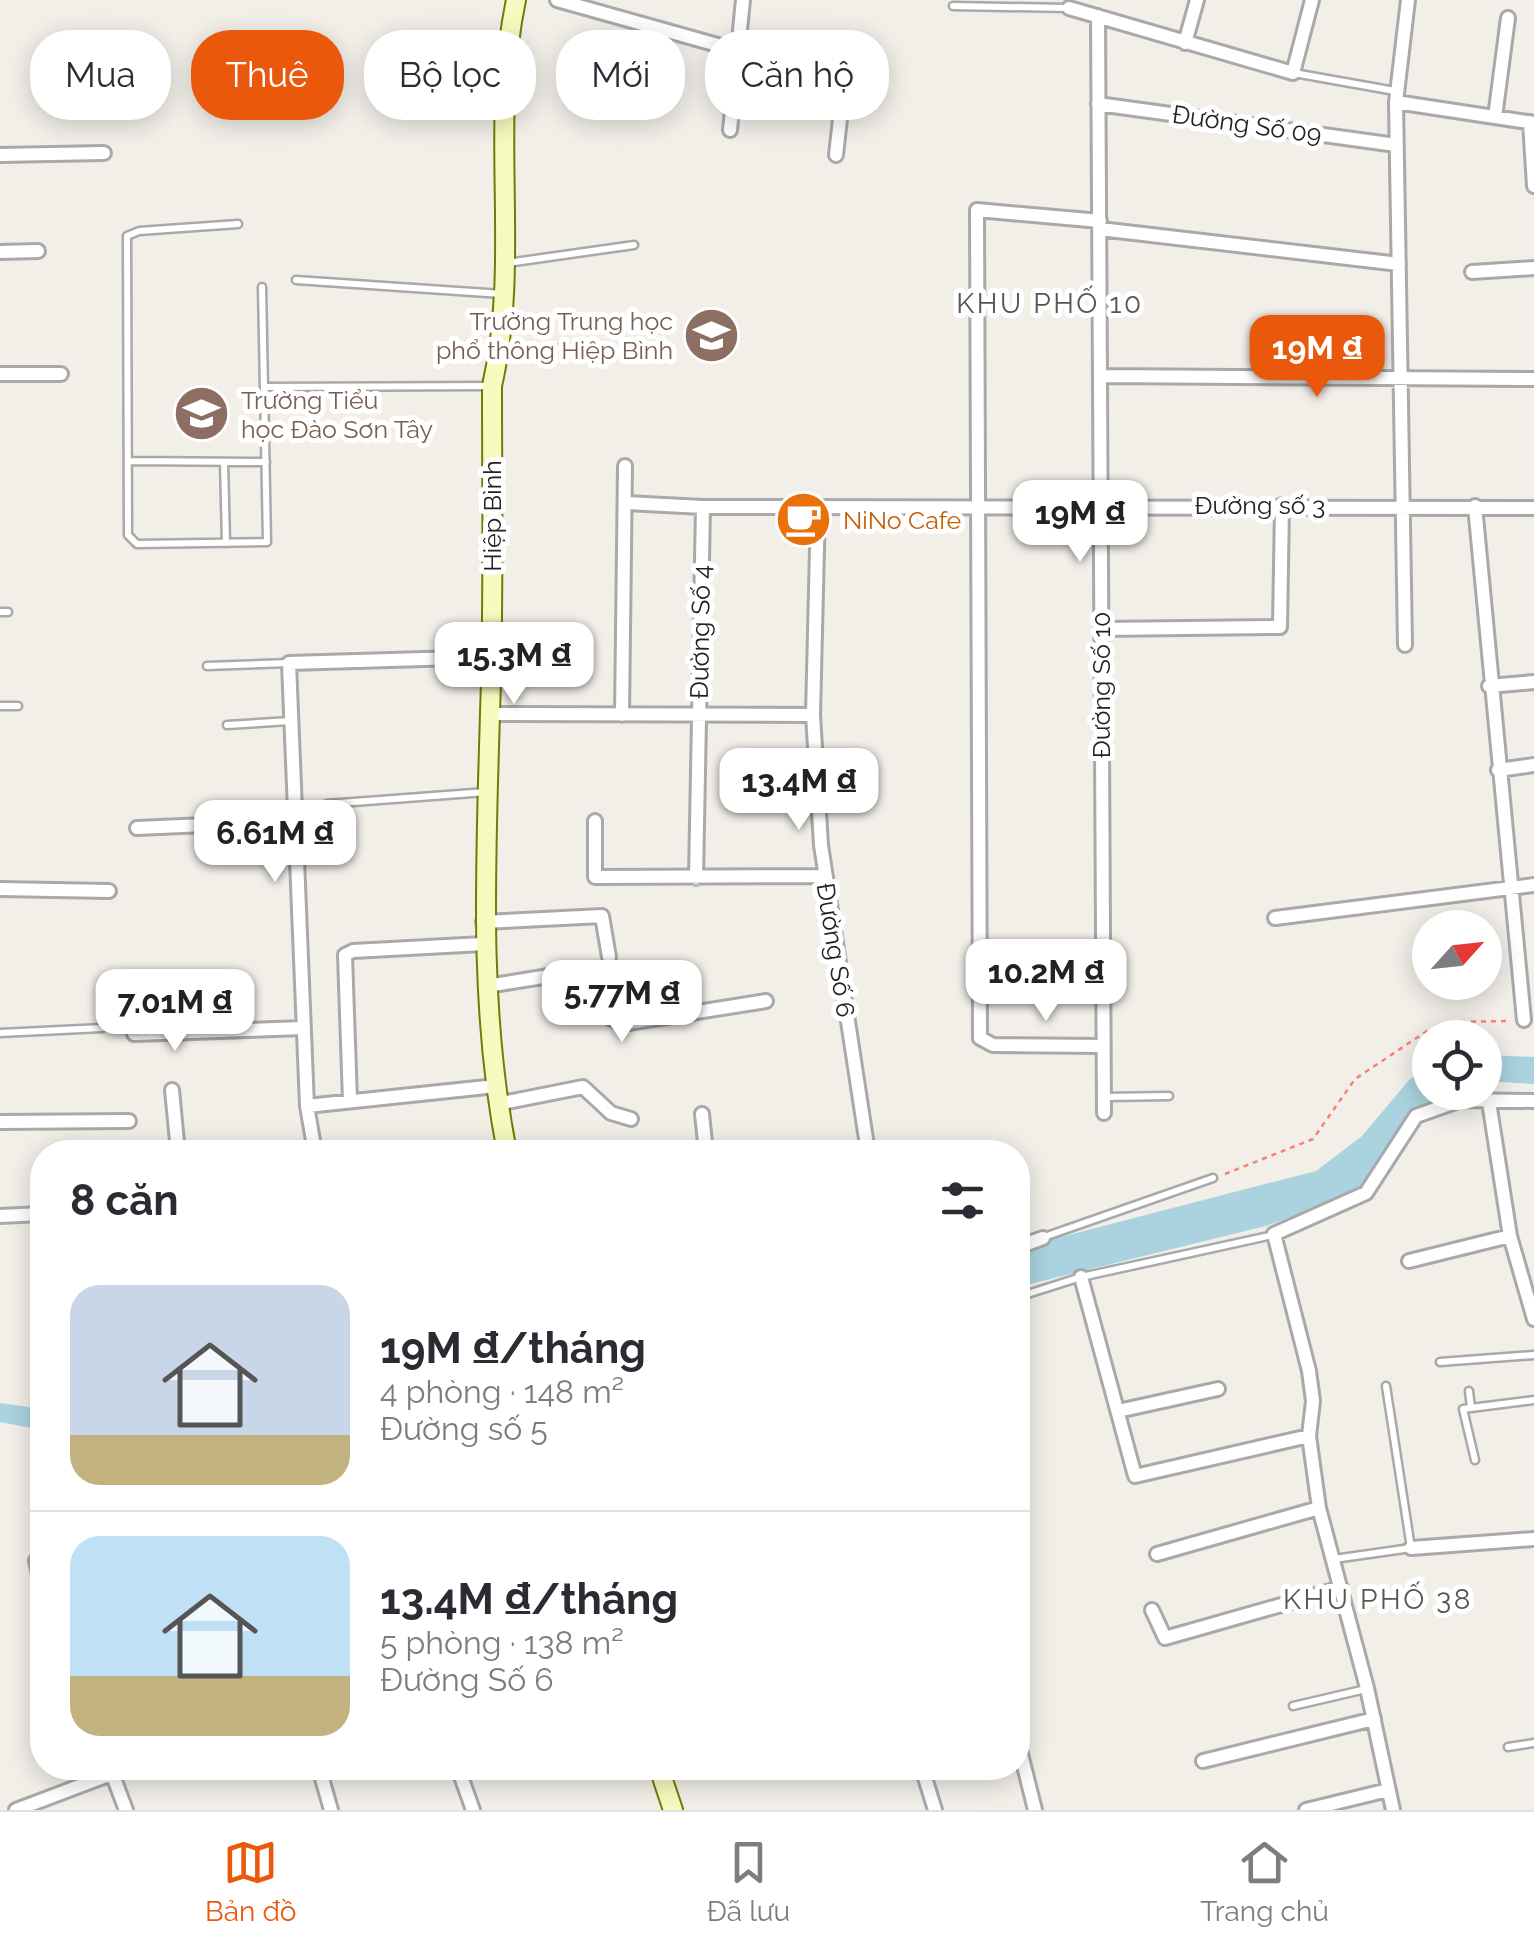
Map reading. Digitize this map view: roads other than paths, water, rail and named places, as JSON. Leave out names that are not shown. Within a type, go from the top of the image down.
[{"type":"main road","name":"Hiệp Bình","points":[[505,1140],[496,1095],[483,922],[492,656],[492,386],[499,354],[505,263],[504,54],[516,0]]},
{"type":"main road","points":[[662,1780],[673,1810]]},
{"type":"street","points":[[558,0],[705,41]]},
{"type":"street","points":[[741,30],[743,0]]},
{"type":"street","points":[[1185,43],[1197,0]]},
{"type":"street","points":[[1069,8],[1293,73],[1312,0]]},
{"type":"street","points":[[1405,644],[1396,96],[1408,0]]},
{"type":"street","name":"Đường Số 10","points":[[1098,16],[1104,1113]]},
{"type":"street","points":[[1496,117],[1508,18]]},
{"type":"street","points":[[1396,96],[1532,123],[1534,186]]},
{"type":"street","name":"Đường Số 09","points":[[1098,104],[1396,145]]},
{"type":"street","points":[[730,130],[731,120]]},
{"type":"street","points":[[836,154],[840,120]]},
{"type":"street","points":[[0,155],[104,153]]},
{"type":"street","points":[[1102,1046],[993,1045],[980,1038],[976,210],[1398,264]]},
{"type":"street","points":[[0,252],[38,250]]},
{"type":"street","points":[[1472,272],[1534,268]]},
{"type":"street","points":[[0,374],[60,374]]},
{"type":"street","points":[[1100,376],[1534,379]]},
{"type":"street","points":[[622,714],[624,466]]},
{"type":"street","name":"Đường số 3","points":[[626,503],[703,507],[1404,504],[1534,508]]},
{"type":"street","points":[[1101,629],[1280,626],[1282,505]]},
{"type":"street","points":[[1475,506],[1524,1020]]},
{"type":"street","name":"Đường Số 4","points":[[696,878],[703,507]]},
{"type":"street","name":"Đường Số 6","points":[[818,507],[813,716],[824,876],[866,1140]]},
{"type":"street","points":[[313,1140],[303,1028],[289,662],[492,656]]},
{"type":"street","points":[[1490,686],[1534,682]]},
{"type":"street","points":[[490,714],[813,716]]},
{"type":"street","points":[[1498,770],[1534,765]]},
{"type":"street","points":[[136,828],[293,821]]},
{"type":"street","points":[[595,821],[595,876],[824,876]]},
{"type":"street","points":[[1275,918],[1534,885]]},
{"type":"street","points":[[0,889],[110,891]]},
{"type":"street","points":[[483,922],[602,916],[609,956]]},
{"type":"street","points":[[350,1101],[345,956],[358,950],[483,944]]},
{"type":"street","points":[[487,986],[549,976],[568,1003],[596,1010],[622,1024],[766,1001]]},
{"type":"street","points":[[133,979],[134,1034],[303,1028]]},
{"type":"street","points":[[307,1106],[583,1087],[611,1113],[631,1119]]},
{"type":"street","points":[[172,1090],[177,1140]]},
{"type":"street","points":[[1502,1102],[1534,1102]]},
{"type":"street","points":[[1393,1810],[1367,1688],[1319,1508],[1309,1436],[1313,1400],[1309,1371],[1274,1234],[1366,1193],[1416,1116],[1433,1110]]},
{"type":"street","points":[[1490,1110],[1510,1236],[1534,1319]]},
{"type":"street","points":[[702,1114],[705,1140]]},
{"type":"street","points":[[0,1122],[129,1121]]},
{"type":"street","points":[[0,1216],[30,1215]]},
{"type":"street","points":[[1409,1260],[1510,1236]]},
{"type":"street","points":[[1030,1242],[1043,1238]]},
{"type":"street","points":[[1516,1256],[1534,1252]]},
{"type":"street","points":[[1081,1278],[1135,1476],[1309,1436]]},
{"type":"street","points":[[1118,1411],[1218,1389]]},
{"type":"street","points":[[1157,1554],[1319,1508]]},
{"type":"street","points":[[1411,1548],[1534,1539]]},
{"type":"street","points":[[1152,1610],[1164,1638],[1342,1588]]},
{"type":"street","points":[[1202,1761],[1374,1720]]},
{"type":"street","points":[[16,1810],[87,1780]]},
{"type":"street","points":[[115,1780],[126,1810]]},
{"type":"street","points":[[322,1780],[331,1810]]},
{"type":"street","points":[[462,1780],[473,1810]]},
{"type":"street","points":[[926,1780],[935,1810]]},
{"type":"street","points":[[1028,1780],[1035,1810]]},
{"type":"street","points":[[1306,1810],[1388,1790]]},
{"type":"lane","points":[[953,6],[1069,8]]},
{"type":"lane","points":[[1293,73],[1396,96]]},
{"type":"lane","points":[[238,224],[139,230],[127,236],[128,535],[132,542],[267,542],[262,287]]},
{"type":"lane","points":[[505,263],[634,245]]},
{"type":"lane","points":[[296,280],[503,294]]},
{"type":"lane","points":[[499,354],[584,346]]},
{"type":"lane","points":[[266,387],[492,386]]},
{"type":"lane","points":[[130,460],[266,462]]},
{"type":"lane","points":[[224,462],[226,544]]},
{"type":"lane","points":[[207,666],[289,662]]},
{"type":"lane","points":[[0,706],[18,706]]},
{"type":"lane","points":[[227,725],[290,721]]},
{"type":"lane","points":[[328,804],[488,792]]},
{"type":"lane","points":[[0,1033],[102,1028]]},
{"type":"lane","points":[[1104,1096],[1169,1096]]},
{"type":"lane","points":[[1043,1238],[1213,1178]]},
{"type":"lane","points":[[1030,1293],[1274,1234]]},
{"type":"lane","points":[[1440,1362],[1534,1355]]},
{"type":"lane","points":[[1334,1560],[1411,1548],[1386,1386]]},
{"type":"lane","points":[[1469,1390],[1472,1408]]},
{"type":"lane","points":[[1474,1460],[1463,1409],[1534,1400]]},
{"type":"lane","points":[[1293,1706],[1367,1688]]},
{"type":"lane","points":[[1508,1747],[1534,1742]]},
{"type":"water","points":[[1502,1056],[1534,1057],[1534,1084],[1502,1082]]},
{"type":"water","points":[[1412,1078],[1412,1110],[1421,1110],[1359,1188],[1337,1200],[1266,1226],[1030,1284],[1030,1245],[1316,1171],[1362,1136]]},
{"type":"water","points":[[0,1403],[30,1407],[30,1428],[0,1422]]},
{"type":"place","name":"Trường Trung học phổ thông Hiệp Bình","points":[[712,335]]},
{"type":"place","name":"Trường Tiểu học Đào Sơn Tây","points":[[202,414]]},
{"type":"place","name":"NiNo Cafe","points":[[804,520]]},
{"type":"district","name":"KHU PHỐ 10","points":[[1050,303]]},
{"type":"district","name":"KHU PHỐ 38","points":[[1378,1599]]}]
